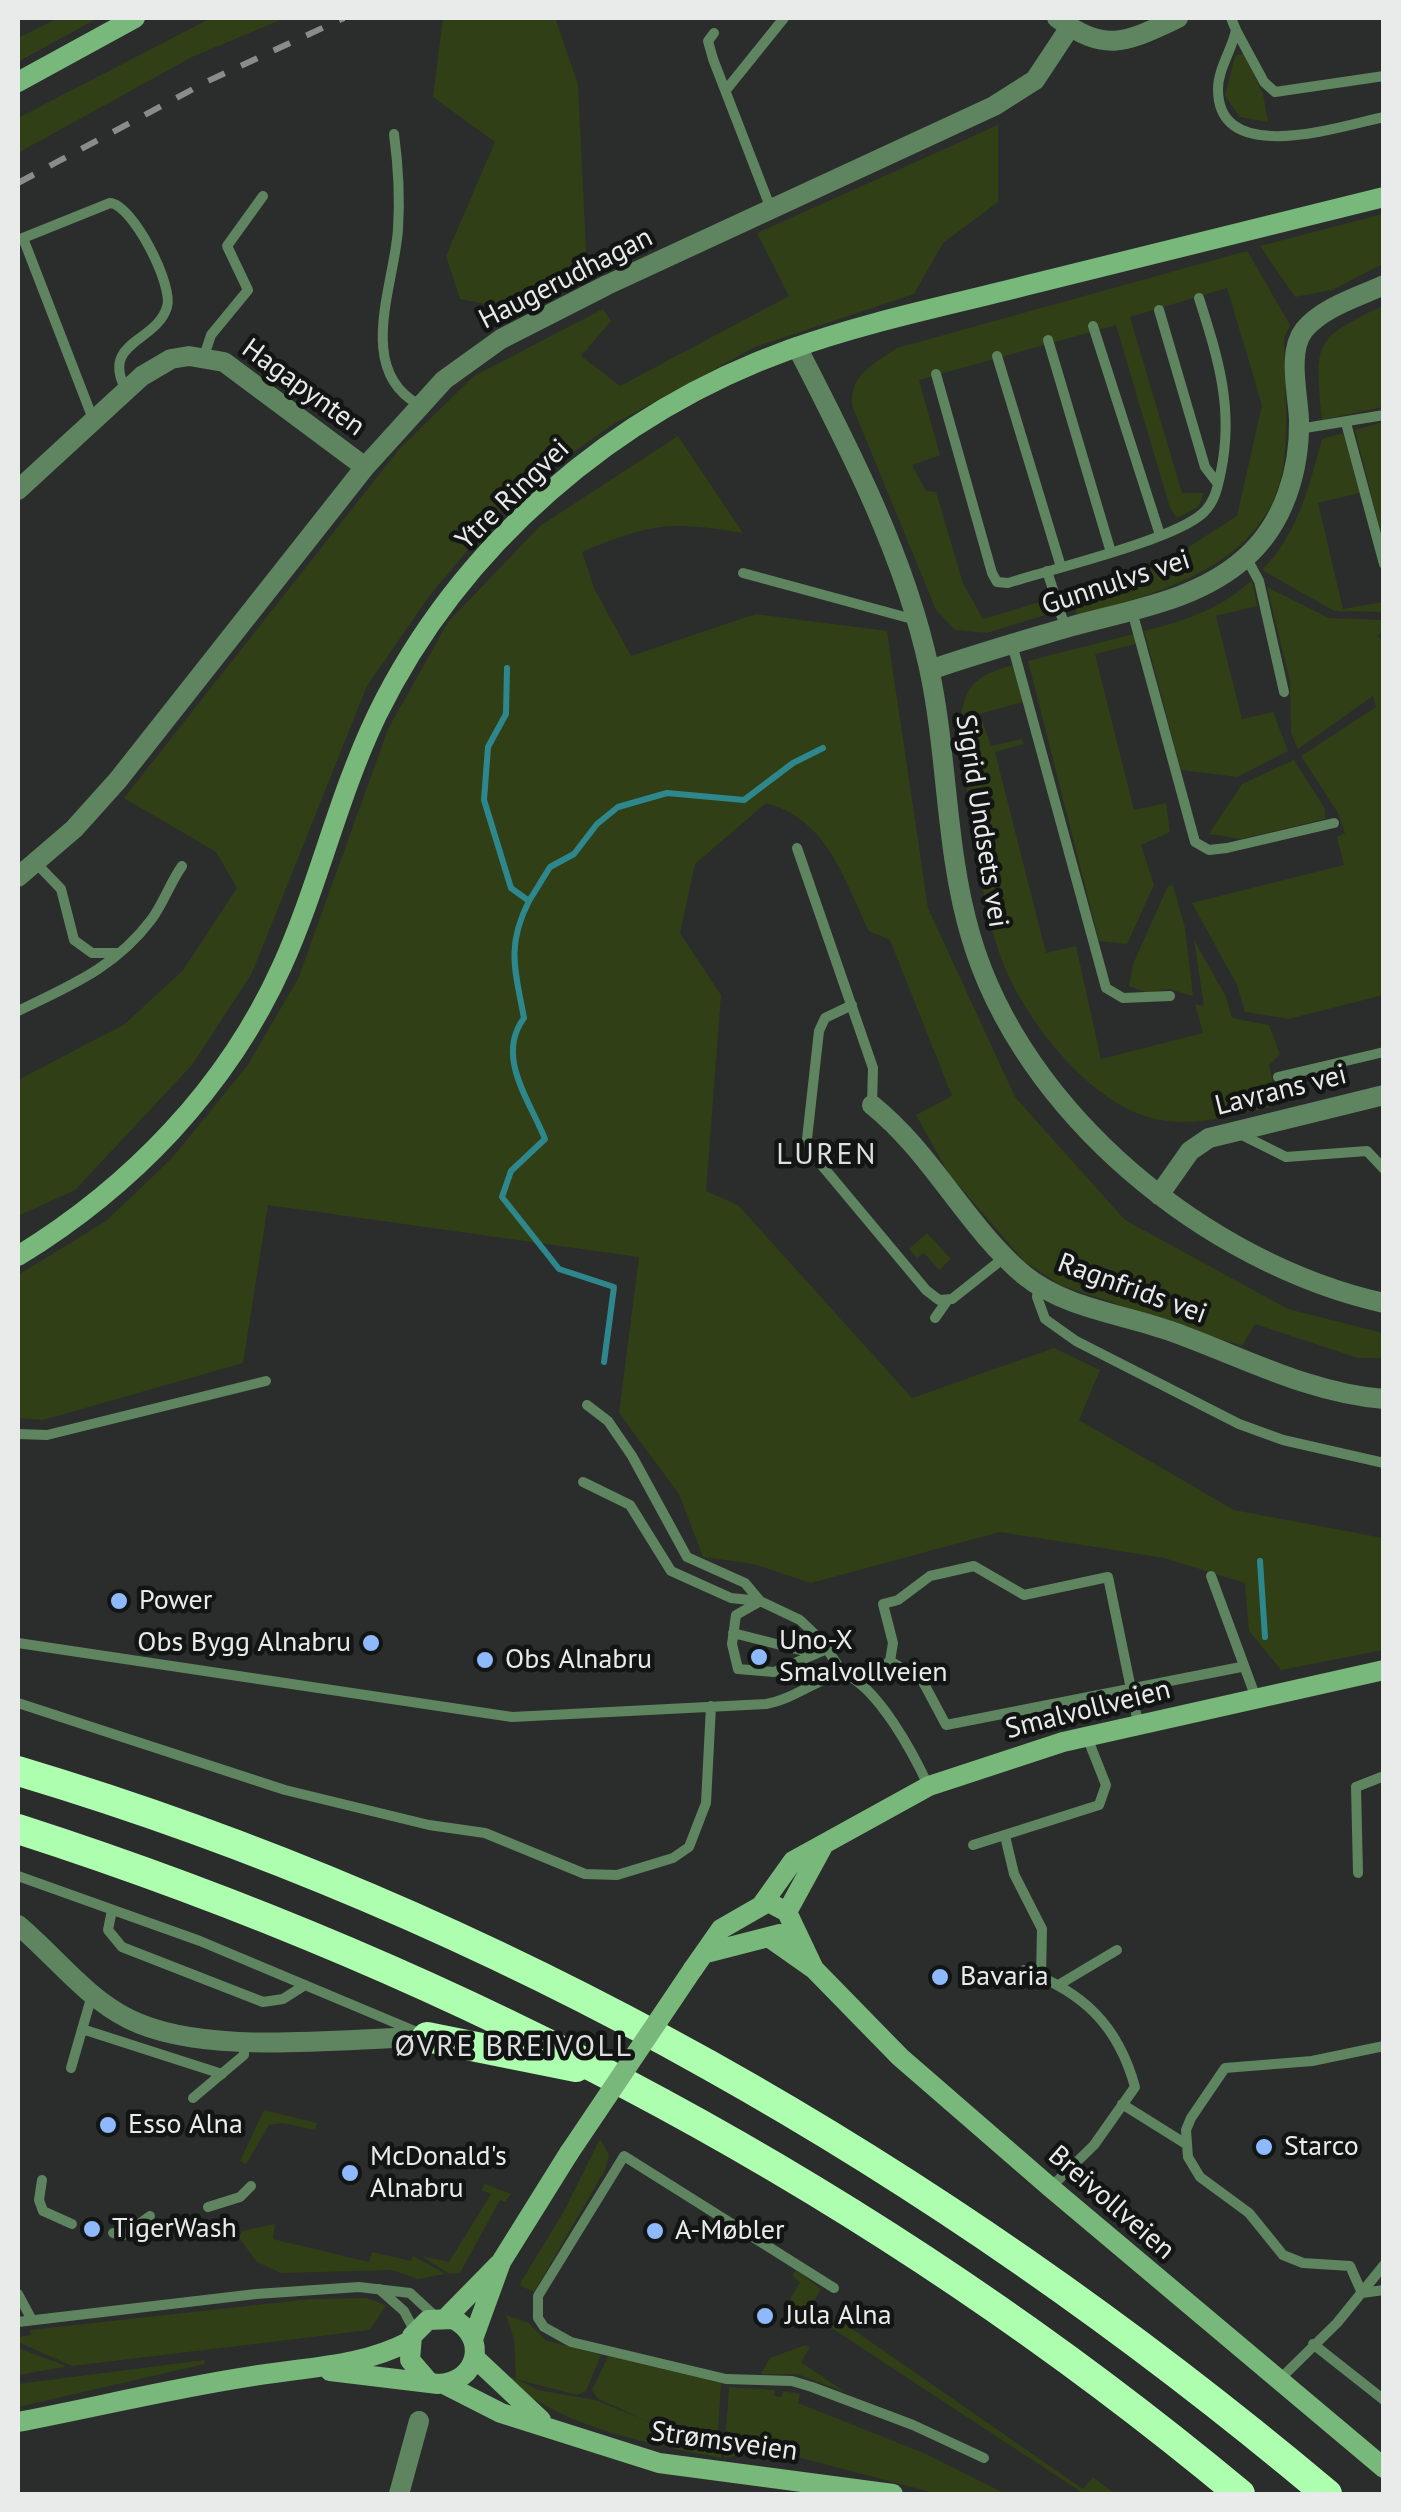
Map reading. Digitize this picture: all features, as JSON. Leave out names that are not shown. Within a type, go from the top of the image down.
[{"type":"highway","points":[[18,1771],[146,1812],[389,1906],[554,1981],[684,2049],[864,2154],[1026,2260],[1192,2385],[1327,2494]]},
{"type":"highway","points":[[18,1829],[190,1887],[337,1945],[470,2003],[616,2076],[762,2158],[899,2242],[1055,2351],[1240,2494]]},
{"type":"highway","points":[[427,2037],[616,2076]]},
{"type":"main road","points":[[18,82],[135,18]]},
{"type":"main road","name":"Ytre Ringvei","points":[[18,1256],[92,1206],[134,1168],[200,1098],[237,1048],[281,968],[378,714],[423,636],[466,579],[543,497],[611,443],[691,393],[797,347],[1384,197]]},
{"type":"main road","name":"Smalvollveien","points":[[474,2348],[501,2262],[569,2153],[721,1930],[759,1906],[793,1860],[929,1786],[1018,1754],[1138,1723],[1384,1670]]},
{"type":"main road","points":[[699,1961],[782,1933],[822,1847]]},
{"type":"main road","points":[[767,1937],[752,1922],[759,1906],[774,1902],[788,1916]]},
{"type":"main road","name":"Breivollveien","points":[[788,1916],[814,1969]]},
{"type":"main road","name":"Breivollveien","points":[[767,1937],[814,1969],[900,2056],[1384,2468]]},
{"type":"main road","name":"Smalvollveien","points":[[441,2318],[501,2262]]},
{"type":"main road","points":[[441,2318],[460,2322],[474,2348],[467,2374],[436,2382],[410,2360],[412,2336],[441,2318]]},
{"type":"main road","name":"Strømsveien","points":[[18,2422],[376,2356],[412,2336]]},
{"type":"main road","name":"Strømsveien","points":[[474,2348],[550,2428]]},
{"type":"main road","name":"Strømsveien","points":[[320,2368],[436,2382],[501,2413],[610,2450],[687,2469],[893,2494]]},
{"type":"street","name":"Haugerudhagan","points":[[18,877],[74,829],[118,780],[418,404],[501,339],[1021,90],[1047,67],[1063,22],[1095,40],[1124,42],[1178,18]]},
{"type":"street","name":"Gunnulvs vei","points":[[930,670],[1196,589],[1246,557],[1284,503],[1296,462],[1296,355],[1308,326],[1384,284]]},
{"type":"street","name":"Sigrid Undsets vei","points":[[797,347],[875,512],[916,620],[930,670],[961,895],[984,974],[1043,1074],[1104,1146],[1159,1195],[1216,1235],[1270,1264],[1384,1303]]},
{"type":"street","name":"Hagapynten","points":[[18,490],[127,390],[171,359],[204,356],[236,370],[365,467]]},
{"type":"street","name":"Lavrans vei","points":[[1159,1195],[1200,1142],[1384,1095]]},
{"type":"street","name":"Ragnfrids vei","points":[[872,1105],[902,1129],[1007,1256],[1038,1286],[1176,1333],[1291,1380],[1384,1399]]},
{"type":"street","points":[[18,1925],[92,1994],[130,2019],[180,2037],[244,2042],[427,2037]]},
{"type":"street","points":[[398,2494],[419,2421]]},
{"type":"lane","points":[[726,90],[784,18]]},
{"type":"lane","points":[[1230,18],[1264,82],[1275,92],[1384,76]]},
{"type":"lane","points":[[1236,30],[1218,92],[1230,120],[1250,136],[1276,138],[1384,117]]},
{"type":"lane","points":[[714,32],[708,41],[770,209]]},
{"type":"lane","points":[[394,134],[398,226],[384,297],[384,342],[396,386],[418,404]]},
{"type":"lane","points":[[204,356],[211,335],[248,290],[246,278],[226,246],[263,196]]},
{"type":"lane","points":[[94,420],[20,239],[116,202],[142,236],[162,276],[168,302],[156,323],[120,358],[118,370],[127,390]]},
{"type":"lane","points":[[936,374],[994,579],[1008,583],[1160,535],[1205,512],[1218,484],[1227,392],[1199,298]]},
{"type":"lane","points":[[1159,310],[1193,433],[1205,467],[1218,484]]},
{"type":"lane","points":[[1093,326],[1160,535]]},
{"type":"lane","points":[[1048,340],[1110,550]]},
{"type":"lane","points":[[997,356],[1061,567]]},
{"type":"lane","points":[[1299,430],[1384,414]]},
{"type":"lane","points":[[1346,423],[1384,564]]},
{"type":"lane","points":[[1246,557],[1258,580],[1284,692]]},
{"type":"lane","points":[[1047,571],[1066,628]]},
{"type":"lane","points":[[743,573],[916,620]]},
{"type":"lane","points":[[1132,610],[1195,842],[1209,850],[1227,848],[1334,823]]},
{"type":"lane","points":[[1012,644],[1019,656],[1106,988],[1123,998],[1170,996]]},
{"type":"lane","points":[[797,848],[873,1068],[872,1105]]},
{"type":"lane","points":[[36,863],[62,890],[70,930],[82,948],[104,956],[130,946]]},
{"type":"lane","points":[[18,1010],[82,982],[130,946],[154,916],[182,866]]},
{"type":"lane","points":[[852,1006],[825,1018],[819,1031],[808,1144],[926,1290],[946,1301]]},
{"type":"lane","points":[[1278,1076],[1384,1052]]},
{"type":"lane","points":[[1236,1131],[1286,1157],[1359,1149],[1372,1154],[1384,1169]]},
{"type":"lane","points":[[935,1318],[946,1301],[1007,1256]]},
{"type":"lane","points":[[1038,1286],[1037,1297],[1045,1319],[1076,1341],[1239,1424],[1283,1440],[1384,1463]]},
{"type":"lane","points":[[18,1434],[48,1436],[266,1381]]},
{"type":"lane","points":[[587,1406],[608,1420],[632,1456],[687,1558],[745,1583],[760,1601]]},
{"type":"lane","points":[[583,1482],[630,1505],[671,1571],[731,1598],[760,1601],[800,1620],[822,1652],[860,1684],[912,1751],[929,1786]]},
{"type":"lane","points":[[860,1684],[890,1661],[893,1642],[883,1604],[898,1600],[930,1576],[974,1566],[1024,1596],[1108,1578],[1138,1723]]},
{"type":"lane","points":[[1210,1576],[1256,1698]]},
{"type":"lane","points":[[760,1601],[736,1615],[733,1633],[738,1669],[774,1672],[822,1652]]},
{"type":"lane","points":[[733,1633],[822,1652]]},
{"type":"lane","points":[[18,1642],[512,1717],[784,1701],[817,1681],[843,1672]]},
{"type":"lane","points":[[890,1661],[922,1680],[946,1726],[1241,1666]]},
{"type":"lane","points":[[18,1703],[285,1790],[429,1825],[485,1833],[585,1874],[617,1875],[674,1858],[689,1846],[706,1803],[707,1706]]},
{"type":"lane","points":[[973,1845],[1099,1805],[1106,1785],[1086,1736]]},
{"type":"lane","points":[[1358,1873],[1356,1786],[1384,1776]]},
{"type":"lane","points":[[1005,1836],[1014,1874],[1042,1929],[1041,1976]]},
{"type":"lane","points":[[18,1876],[304,1985],[427,2037]]},
{"type":"lane","points":[[112,1910],[108,1930],[122,1947],[263,2002],[284,2000],[304,1985]]},
{"type":"lane","points":[[1060,1984],[1118,1950]]},
{"type":"lane","points":[[1024,1970],[1060,1984],[1084,2000],[1129,2062],[1136,2087],[1094,2146],[1051,2188]]},
{"type":"lane","points":[[71,2068],[92,1994]]},
{"type":"lane","points":[[82,2029],[222,2074]]},
{"type":"lane","points":[[193,2098],[244,2055],[244,2042]]},
{"type":"lane","points":[[1362,2293],[1350,2266],[1303,2263],[1284,2255],[1249,2213],[1200,2177],[1188,2157],[1186,2144],[1191,2118],[1225,2068],[1312,2061],[1384,2046]]},
{"type":"lane","points":[[1122,2104],[1186,2144]]},
{"type":"lane","points":[[834,2288],[624,2156],[538,2296],[536,2308],[544,2328],[571,2342],[744,2382],[792,2381],[913,2425],[984,2458]]},
{"type":"lane","points":[[42,2180],[39,2200],[44,2210],[72,2224]]},
{"type":"lane","points":[[208,2206],[240,2196],[251,2186]]},
{"type":"lane","points":[[113,2234],[124,2235],[150,2216]]},
{"type":"lane","points":[[1280,2379],[1384,2265]]},
{"type":"lane","points":[[18,2322],[256,2294],[378,2288],[410,2293],[441,2318]]},
{"type":"lane","points":[[378,2288],[404,2311],[412,2336]]},
{"type":"lane","points":[[1362,2293],[1384,2290]]},
{"type":"lane","points":[[18,2294],[32,2320]]},
{"type":"lane","points":[[1313,2344],[1384,2400]]},
{"type":"green space","points":[[58,18],[98,18],[18,62],[18,38]]},
{"type":"green space","points":[[211,18],[285,18],[192,57],[18,153],[18,118]]},
{"type":"green space","points":[[443,18],[555,18],[578,84],[587,271],[516,310],[460,299],[446,256],[495,142],[433,97]]},
{"type":"green space","points":[[1244,53],[1263,94],[1268,122],[1240,117],[1225,96],[1235,56]]},
{"type":"green space","points":[[998,125],[998,202],[943,243],[914,294],[755,347],[612,425],[516,493],[430,595],[367,686],[252,973],[192,1065],[75,1190],[18,1216],[18,1080],[125,1024],[183,970],[237,888],[216,852],[124,798],[400,448],[474,376],[603,309],[611,321],[581,356],[620,386],[789,296],[757,233]]},
{"type":"green space","points":[[1383,214],[1383,264],[1332,290],[1295,297],[1260,246]]},
{"type":"green space","points":[[1248,252],[1290,325],[1284,338],[1284,461],[1275,496],[1258,525],[1235,549],[1176,584],[1078,616],[1067,595],[1159,566],[1237,516],[1262,405],[1227,288],[1130,317],[1182,493],[1204,493],[1198,507],[1177,518],[1170,508],[1116,325],[919,380],[940,455],[912,465],[926,491],[936,492],[963,583],[983,619],[1046,600],[1045,615],[987,633],[955,630],[936,610],[853,408],[858,379],[897,348]]},
{"type":"green space","points":[[1383,306],[1383,407],[1322,420],[1319,374],[1323,346],[1343,327]]},
{"type":"green space","points":[[1384,422],[1383,541],[1355,430]]},
{"type":"green space","points":[[1343,433],[1360,493],[1318,503],[1343,609],[1383,602],[1383,612],[1334,611],[1262,570],[1293,525],[1322,439]]},
{"type":"green space","points":[[678,436],[743,533],[661,527],[582,552],[594,588],[631,656],[756,614],[887,631],[928,908],[1015,1097],[1125,1220],[1288,1309],[1383,1333],[1383,1358],[1358,1358],[1255,1324],[1242,1346],[1060,1285],[1024,1261],[949,1174],[916,1115],[952,1096],[890,940],[869,931],[842,872],[819,837],[787,811],[766,803],[695,864],[680,933],[721,995],[706,1191],[738,1205],[912,1398],[1054,1348],[1100,1370],[1079,1420],[1234,1510],[1383,1538],[1383,1650],[1281,1670],[1249,1631],[1245,1583],[1164,1558],[1000,1532],[811,1583],[754,1564],[703,1557],[679,1494],[619,1413],[639,1257],[268,1205],[243,1363],[43,1420],[18,1418],[18,1275],[106,1221],[172,1158],[247,1066],[298,979],[388,729],[448,622],[540,526]]},
{"type":"green space","points":[[1252,580],[1257,606],[1216,616],[1242,719],[1273,712],[1288,751],[1237,777],[1181,770],[1144,631],[1201,613]]},
{"type":"green space","points":[[1267,587],[1329,618],[1383,620],[1383,633],[1377,635],[1384,643],[1383,995],[1289,1019],[1245,1012],[1237,985],[1192,903],[1344,865],[1337,837],[1345,833],[1338,813],[1301,756],[1376,707],[1373,696],[1298,749],[1291,733],[1290,681]]},
{"type":"green space","points":[[1133,634],[1136,644],[1095,654],[1134,810],[1166,803],[1170,832],[1141,845],[1154,885],[1127,944],[1099,941],[1028,661]]},
{"type":"green space","points":[[1017,664],[1026,701],[980,714],[991,746],[1022,739],[1024,744],[995,752],[1046,953],[1076,946],[1101,1059],[1203,1033],[1195,1004],[1204,1006],[1194,940],[1226,997],[1232,1018],[1269,1025],[1280,1054],[1269,1065],[1278,1105],[1183,1122],[1151,1118],[1126,1108],[1079,1073],[1057,1050],[1021,999],[998,949],[989,916],[960,738],[962,707],[971,687],[988,674]]},
{"type":"green space","points":[[1294,760],[1325,809],[1325,819],[1241,839],[1209,834],[1242,784]]},
{"type":"green space","points":[[1173,885],[1185,928],[1193,996],[1169,989],[1148,993],[1129,986],[1133,964],[1168,886]]},
{"type":"green space","points":[[927,1233],[951,1259],[939,1270],[924,1253],[917,1258],[909,1249]]},
{"type":"green space","points":[[264,2110],[317,2123],[315,2130],[282,2123],[269,2125],[246,2164],[240,2161]]},
{"type":"green space","points":[[600,2139],[609,2155],[605,2170],[534,2292],[519,2285],[563,2213]]},
{"type":"green space","points":[[485,2184],[511,2194],[505,2202],[500,2200],[460,2273],[449,2274],[422,2256],[449,2262],[491,2194],[481,2190]]},
{"type":"green space","points":[[275,2224],[273,2239],[369,2262],[372,2252],[411,2261],[413,2256],[446,2274],[418,2279],[392,2270],[281,2273],[257,2262],[239,2238],[242,2231]]},
{"type":"green space","points":[[796,2270],[821,2289],[804,2320],[785,2308],[800,2282],[792,2276]]},
{"type":"green space","points":[[367,2298],[386,2305],[370,2330],[72,2366],[18,2342],[18,2337],[31,2335],[30,2330],[311,2299]]},
{"type":"green space","points":[[506,2315],[529,2323],[545,2340],[601,2355],[586,2391],[577,2395],[516,2379],[514,2339]]},
{"type":"green space","points":[[835,2317],[1083,2489],[1093,2477],[1115,2494],[1084,2494],[830,2327]]},
{"type":"green space","points":[[805,2345],[810,2347],[801,2362],[845,2392],[797,2374],[761,2374],[770,2358]]},
{"type":"green space","points":[[18,2348],[64,2365],[64,2367],[18,2375]]},
{"type":"green space","points":[[608,2356],[721,2383],[718,2431],[704,2435],[673,2432],[598,2399],[592,2390]]},
{"type":"green space","points":[[204,2360],[205,2364],[18,2407],[18,2384]]},
{"type":"green space","points":[[512,2377],[538,2390],[595,2400],[683,2436],[714,2438],[722,2443],[721,2458],[637,2440],[581,2422],[530,2396],[508,2379]]},
{"type":"green space","points":[[729,2387],[775,2390],[774,2396],[781,2397],[783,2391],[800,2394],[798,2403],[926,2454],[1006,2494],[938,2494],[790,2455],[754,2452],[724,2458]]},
{"type":"waterway","points":[[507,668],[506,714],[488,747],[484,800],[511,888],[529,901],[515,945],[524,1018],[516,1033],[514,1063],[545,1139],[511,1171],[502,1197],[559,1269],[614,1287],[604,1362]]},
{"type":"waterway","points":[[529,901],[550,867],[574,854],[597,824],[618,807],[667,793],[744,800],[793,763],[823,748]]},
{"type":"waterway","points":[[1260,1561],[1265,1637]]},
{"type":"railway","points":[[18,183],[208,81],[344,18]]},
{"type":"place","name":"Power","points":[[119,1601]]},
{"type":"place","name":"Obs Bygg Alnabru","points":[[371,1643]]},
{"type":"place","name":"Uno-X Smalvollveien","points":[[759,1657]]},
{"type":"place","name":"Obs Alnabru","points":[[485,1660]]},
{"type":"place","name":"Bavaria","points":[[940,1977]]},
{"type":"place","name":"Esso Alna","points":[[108,2125]]},
{"type":"place","name":"Starco","points":[[1264,2147]]},
{"type":"place","name":"McDonald's Alnabru","points":[[350,2173]]},
{"type":"place","name":"TigerWash","points":[[92,2229]]},
{"type":"place","name":"A-Møbler","points":[[655,2231]]},
{"type":"place","name":"Jula Alna","points":[[765,2316]]},
{"type":"district","name":"LUREN","points":[[827,1155]]},
{"type":"district","name":"ØVRE BREIVOLL","points":[[514,2047]]}]
